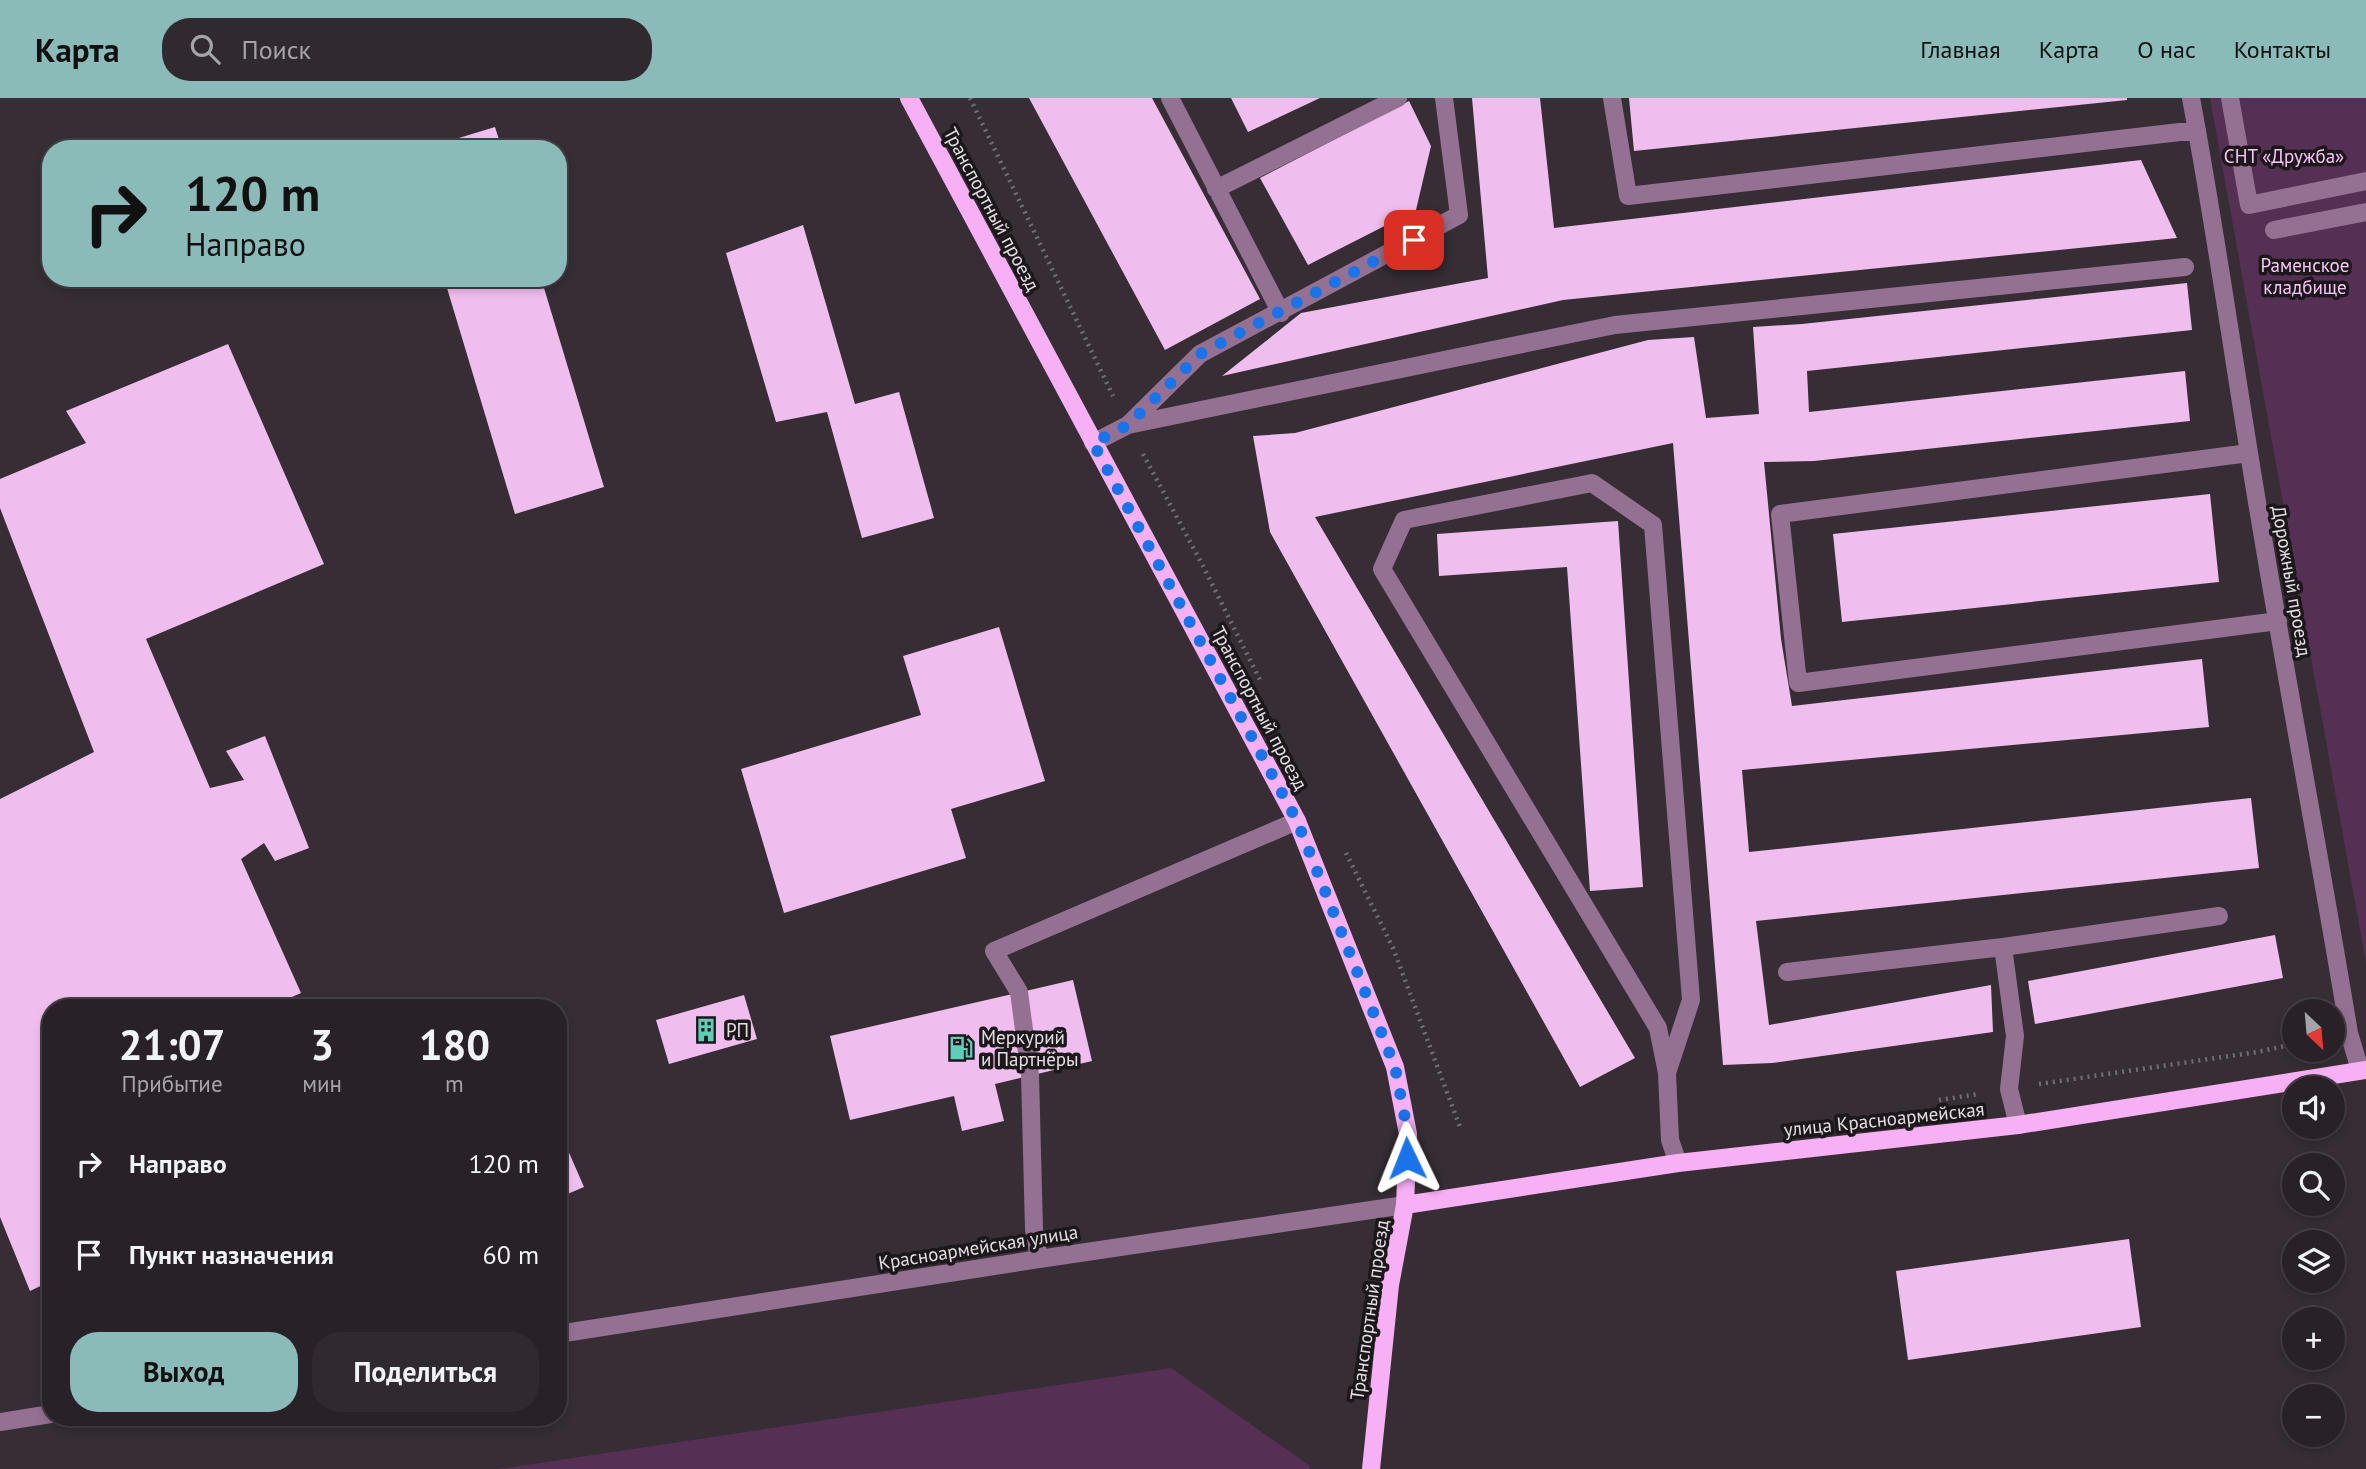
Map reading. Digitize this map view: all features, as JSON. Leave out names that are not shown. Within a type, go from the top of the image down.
[{"type":"main road","name":"Транспортный проезд","points":[[909,98],[1297,821],[1395,1067],[1408,1134],[1405,1205],[1390,1284],[1371,1469]]},
{"type":"main road","name":"улица Красноармейская","points":[[1405,1205],[1678,1163],[2018,1125],[2363,1070]]},
{"type":"street","points":[[1170,98],[1281,313]]},
{"type":"street","points":[[1216,189],[1398,98]]},
{"type":"street","points":[[1128,425],[1200,354],[1281,313],[1459,215],[1444,98]]},
{"type":"street","points":[[1612,98],[1628,196],[2197,130]]},
{"type":"street","name":"Дорожный проезд","points":[[2191,98],[2217,241],[2277,621],[2349,1033],[2363,1070]]},
{"type":"street","points":[[2230,98],[2249,205],[2366,181]]},
{"type":"street","points":[[2274,230],[2366,212]]},
{"type":"street","points":[[1093,443],[1128,425],[1615,324],[2185,267]]},
{"type":"street","points":[[2249,453],[1780,514],[1798,683],[2277,621]]},
{"type":"street","points":[[1667,1073],[1691,1000],[1653,525],[1592,483],[1404,520],[1382,569],[1658,1028],[1667,1073],[1670,1140],[1678,1163]]},
{"type":"street","points":[[1039,1259],[1034,1228],[1030,1075],[1019,992],[994,951],[1297,821]]},
{"type":"street","points":[[1787,972],[2003,947],[2219,916]]},
{"type":"street","points":[[2003,947],[2015,1035],[2009,1089],[2018,1125]]},
{"type":"street","name":"Красноармейская улица","points":[[567,1333],[1405,1205]]},
{"type":"street","points":[[0,1422],[42,1415]]},
{"type":"green space","name":"Раменское кладбище","points":[[2210,98],[2366,98],[2366,963]]},
{"type":"green space","points":[[1171,1368],[1310,1466],[1309,1469],[499,1469]]},
{"type":"building","points":[[1029,98],[1152,98],[1260,299],[1165,350]]},
{"type":"building","points":[[1231,98],[1320,98],[1248,132]]},
{"type":"building","points":[[1472,98],[1540,98],[1554,228],[2141,160],[2177,238],[1563,300],[1222,376],[1301,313],[1488,278]]},
{"type":"building","points":[[1629,98],[2127,98],[2127,100],[1634,151]]},
{"type":"building","points":[[1409,101],[1431,146],[1416,210],[1308,265],[1260,178]]},
{"type":"building","points":[[495,127],[499,140],[452,140]]},
{"type":"building","points":[[803,225],[855,404],[899,392],[934,518],[862,538],[827,412],[776,422],[726,253]]},
{"type":"building","points":[[2187,283],[2192,330],[1807,371],[1809,412],[2185,371],[2190,421],[1814,461],[1764,462],[1781,639],[1792,706],[2202,659],[2209,727],[1742,770],[1749,852],[2251,798],[2259,868],[1756,921],[1769,1025],[1991,985],[1993,1032],[1772,1063],[1723,1065],[1673,443],[1315,517],[1635,1058],[1580,1087],[1270,532],[1253,436],[1295,433],[1648,340],[1694,337],[1706,418],[1759,414],[1753,327]]},
{"type":"building","points":[[447,287],[544,287],[604,487],[515,514]]},
{"type":"building","points":[[228,344],[324,564],[146,639],[210,788],[244,780],[226,751],[265,736],[309,848],[275,861],[264,843],[241,859],[301,993],[287,999],[42,999],[42,1285],[30,1291],[0,1217],[0,799],[94,752],[0,508],[0,479],[86,443],[66,411]]},
{"type":"building","points":[[2210,494],[2219,582],[1842,622],[1833,534]]},
{"type":"building","points":[[1618,521],[1643,887],[1590,891],[1567,567],[1439,576],[1437,534]]},
{"type":"building","points":[[999,627],[1045,781],[951,809],[966,858],[784,913],[741,769],[921,715],[903,656]]},
{"type":"building","points":[[2275,935],[2283,978],[2035,1024],[2028,981]]},
{"type":"building","name":"Меркурий и Партнёры","points":[[1073,980],[1092,1061],[995,1084],[1004,1121],[962,1131],[954,1096],[850,1120],[830,1036]]},
{"type":"building","name":"РП","points":[[744,995],[757,1039],[669,1064],[656,1020]]},
{"type":"building","points":[[567,1148],[584,1187],[567,1194]]},
{"type":"building","points":[[2129,1239],[2141,1327],[1908,1360],[1896,1271]]},
{"type":"place","name":"РП","points":[[706,1030]]},
{"type":"place","name":"Меркурий и Партнёры","points":[[961,1048]]},
{"type":"route","points":[[1407,1158],[1408,1134],[1395,1067],[1297,821],[1093,443],[1128,425],[1200,354],[1414,240]]},
{"type":"park label","name":"СНТ «Дружба»","points":[[2284,156]]}]
